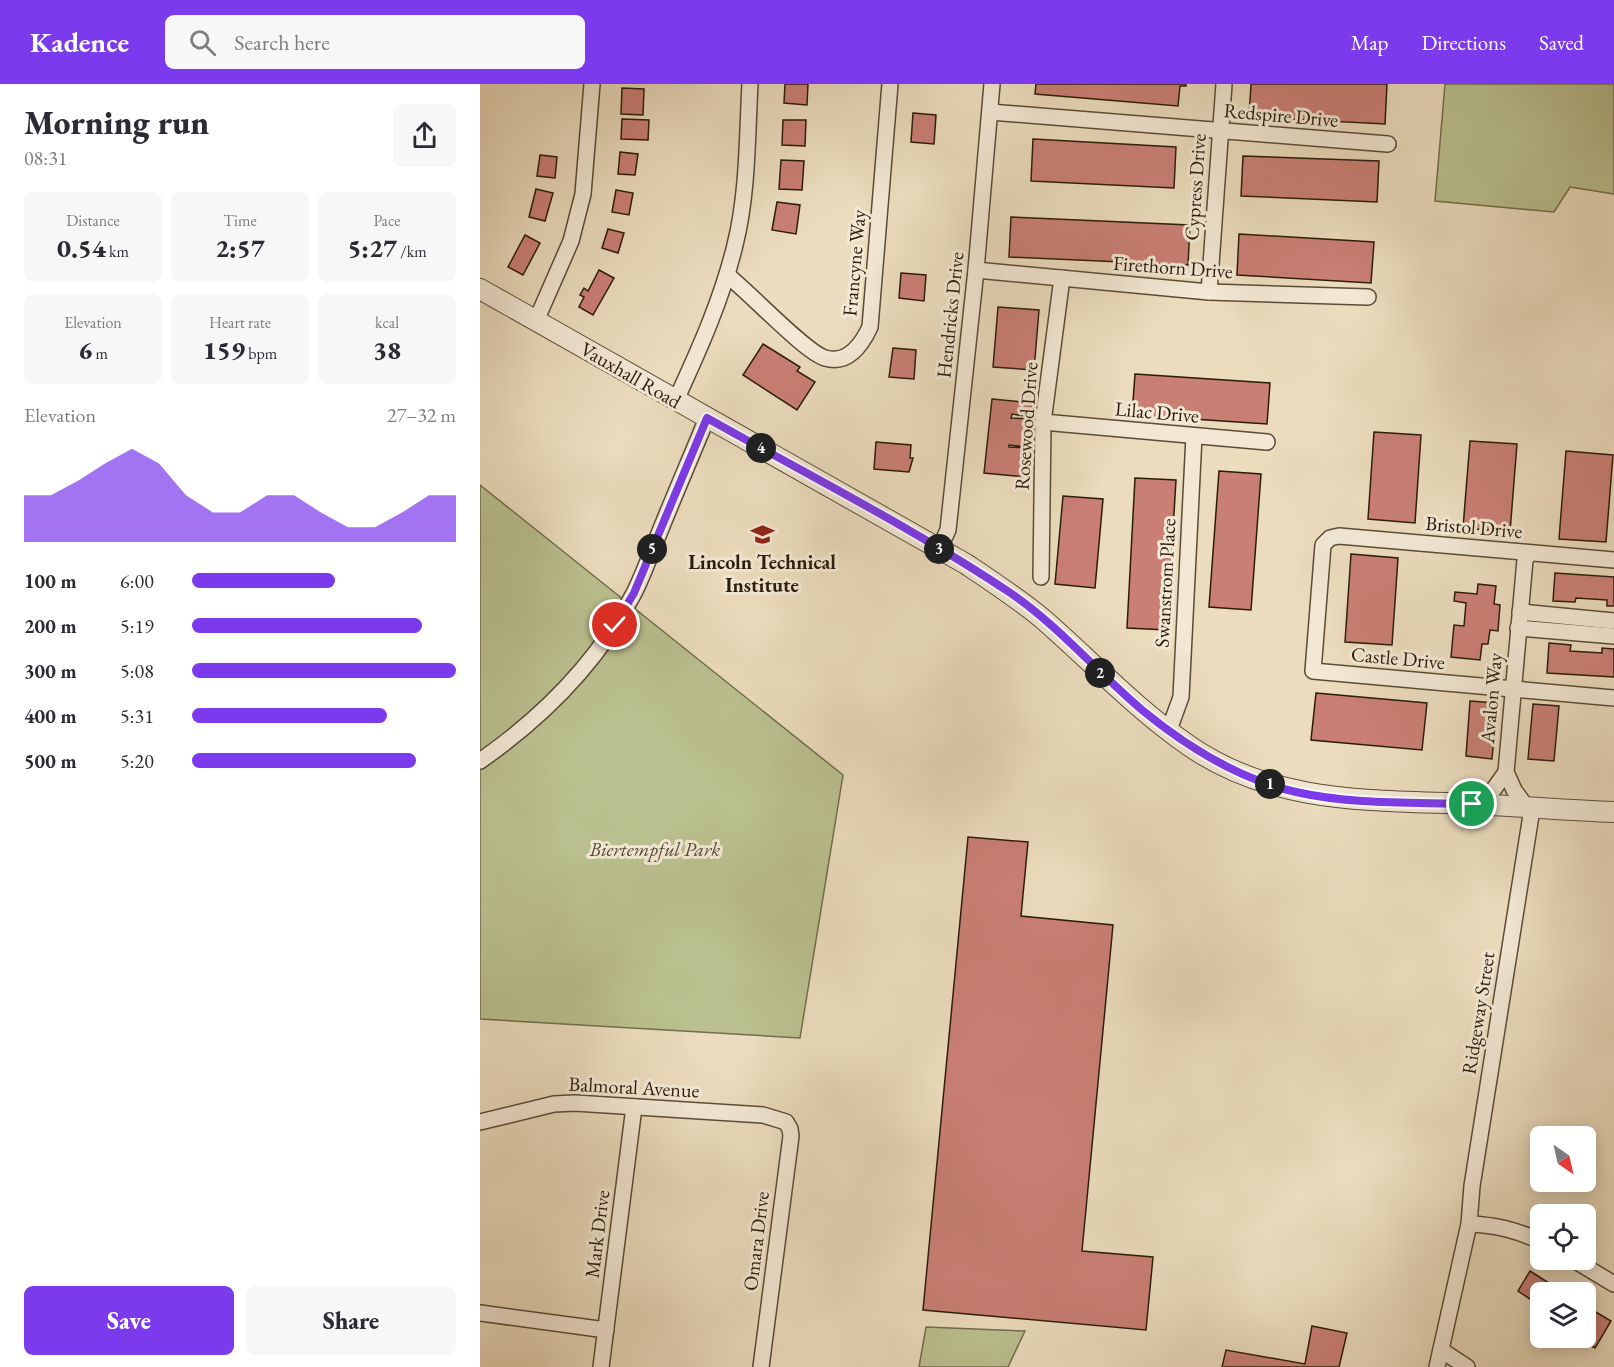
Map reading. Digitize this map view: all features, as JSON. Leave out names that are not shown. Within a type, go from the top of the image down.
[{"type":"street","points":[[536,321],[572,241],[583,194],[592,84]]},
{"type":"street","points":[[676,400],[712,317],[735,245],[744,188],[750,84]]},
{"type":"street","name":"Francyne Way","points":[[727,275],[808,348],[825,359],[844,357],[860,347],[870,327],[890,84]]},
{"type":"street","name":"Hendricks Drive","points":[[939,549],[948,530],[976,270],[992,84]]},
{"type":"street","name":"Cypress Drive","points":[[1209,292],[1224,84]]},
{"type":"street","name":"Redspire Drive","points":[[990,112],[1388,144]]},
{"type":"street","name":"Firethorn Drive","points":[[976,270],[1209,292],[1368,297]]},
{"type":"street","name":"Rosewood Drive","points":[[1041,577],[1043,422],[1062,278]]},
{"type":"street","name":"Vauxhall Road","points":[[480,289],[939,549],[1012,594],[1143,711],[1217,763],[1256,780],[1297,792],[1362,800],[1614,812]]},
{"type":"street","points":[[480,761],[518,734],[552,703],[584,669],[611,633],[634,593],[707,418]]},
{"type":"street","name":"Lilac Drive","points":[[1043,422],[1267,442]]},
{"type":"street","name":"Swanstrom Place","points":[[1168,730],[1181,697],[1194,436]]},
{"type":"street","name":"Bristol Drive","points":[[1330,538],[1339,536],[1614,560]]},
{"type":"street","name":"Castle Drive","points":[[1330,538],[1323,545],[1313,671],[1614,698]]},
{"type":"street","name":"Avalon Way","points":[[1529,553],[1525,560],[1506,772],[1514,790],[1530,808]]},
{"type":"street","points":[[1519,620],[1614,621]]},
{"type":"street","name":"Avalon Way","points":[[1519,620],[1614,636]]},
{"type":"street","name":"Avalon Way","points":[[1472,804],[1494,789],[1506,772]]},
{"type":"street","name":"Ridgeway Street","points":[[1437,1367],[1469,1224],[1472,1186],[1530,808]]},
{"type":"street","name":"Balmoral Avenue","points":[[480,1122],[554,1104],[763,1115],[786,1122]]},
{"type":"street","name":"Mark Drive","points":[[601,1367],[634,1107]]},
{"type":"street","name":"Omara Drive","points":[[761,1367],[790,1136],[790,1129],[786,1122]]},
{"type":"street","points":[[1469,1224],[1496,1225],[1530,1236]]},
{"type":"street","points":[[1591,1270],[1614,1284]]},
{"type":"street","points":[[480,1313],[606,1330]]},
{"type":"street","points":[[1441,1350],[1467,1367]]},
{"type":"green space","points":[[1445,84],[1614,84],[1614,194],[1570,187],[1554,212],[1435,201]]},
{"type":"green space","name":"Biertempful Park","points":[[480,485],[843,775],[800,1038],[480,1019]]},
{"type":"green space","points":[[926,1327],[1025,1331],[1008,1367],[919,1367]]},
{"type":"building","points":[[785,84],[808,84],[807,105],[784,103]]},
{"type":"building","points":[[1036,84],[1186,84],[1186,86],[1180,86],[1178,106],[1035,94]]},
{"type":"building","points":[[1251,84],[1387,84],[1385,124],[1249,117]]},
{"type":"building","points":[[622,88],[644,89],[643,115],[621,114]]},
{"type":"building","points":[[913,113],[936,115],[934,144],[911,142]]},
{"type":"building","points":[[622,119],[649,120],[648,140],[621,139]]},
{"type":"building","points":[[783,120],[806,120],[805,146],[782,145]]},
{"type":"building","points":[[1033,139],[1176,147],[1174,188],[1031,181]]},
{"type":"building","points":[[620,152],[638,154],[635,175],[618,174]]},
{"type":"building","points":[[540,155],[557,157],[555,178],[537,176]]},
{"type":"building","points":[[1243,156],[1379,161],[1377,202],[1241,196]]},
{"type":"building","points":[[781,160],[804,161],[802,190],[779,189]]},
{"type":"building","points":[[536,189],[553,193],[545,221],[529,217]]},
{"type":"building","points":[[616,190],[633,193],[629,215],[612,212]]},
{"type":"building","points":[[777,202],[800,205],[796,234],[772,230]]},
{"type":"building","points":[[1011,217],[1190,225],[1188,265],[1009,257]]},
{"type":"building","points":[[608,229],[624,233],[618,253],[602,248]]},
{"type":"building","points":[[1239,234],[1374,242],[1371,283],[1237,275]]},
{"type":"building","points":[[525,235],[540,243],[523,275],[508,267]]},
{"type":"building","points":[[599,270],[614,278],[593,315],[579,307],[584,297],[580,295],[584,288],[588,291]]},
{"type":"building","points":[[901,273],[926,275],[924,301],[899,298]]},
{"type":"building","points":[[998,307],[1039,310],[1034,370],[993,367]]},
{"type":"building","points":[[763,344],[800,367],[797,371],[815,382],[797,410],[743,375]]},
{"type":"building","points":[[893,348],[916,350],[914,379],[889,377]]},
{"type":"building","points":[[1135,374],[1270,383],[1267,424],[1132,415]]},
{"type":"building","points":[[992,399],[1032,403],[1031,417],[1012,414],[1011,418],[1031,419],[1029,447],[1009,445],[1009,447],[1028,448],[1026,477],[984,473]]},
{"type":"building","points":[[1374,432],[1421,435],[1415,523],[1368,519]]},
{"type":"building","points":[[1470,441],[1517,444],[1510,532],[1463,528]]},
{"type":"building","points":[[876,442],[911,445],[910,458],[913,458],[909,472],[874,469]]},
{"type":"building","points":[[1566,451],[1613,455],[1606,542],[1559,539]]},
{"type":"building","points":[[1219,471],[1261,474],[1251,610],[1209,607]]},
{"type":"building","points":[[1135,478],[1176,480],[1167,630],[1127,628]]},
{"type":"building","points":[[1063,496],[1103,499],[1095,588],[1055,584]]},
{"type":"building","points":[[1351,554],[1398,558],[1392,645],[1345,642]]},
{"type":"building","points":[[1555,573],[1614,577],[1614,606],[1607,606],[1607,600],[1576,598],[1575,602],[1553,601]]},
{"type":"building","points":[[1478,584],[1496,586],[1494,604],[1500,605],[1498,631],[1490,630],[1488,644],[1482,644],[1480,660],[1451,657],[1454,625],[1464,626],[1466,603],[1454,601],[1455,592],[1477,594]]},
{"type":"building","points":[[1549,643],[1571,645],[1570,651],[1602,653],[1602,648],[1614,649],[1614,677],[1547,673]]},
{"type":"building","points":[[1316,693],[1427,703],[1422,750],[1311,740]]},
{"type":"building","points":[[1470,701],[1497,703],[1492,759],[1466,756]]},
{"type":"building","points":[[1533,704],[1559,706],[1554,761],[1528,759]]},
{"type":"building","points":[[968,837],[1028,842],[1021,916],[1113,925],[1082,1251],[1153,1257],[1146,1330],[923,1310]]},
{"type":"building","points":[[1530,1271],[1547,1282],[1530,1282],[1530,1299],[1518,1291]]},
{"type":"building","points":[[1596,1312],[1611,1321],[1596,1346]]},
{"type":"building","points":[[1312,1326],[1347,1333],[1339,1367],[1222,1367],[1226,1350],[1305,1364]]},
{"type":"place","name":"Lincoln Technical Institute","points":[[762,534]]},
{"type":"route","points":[[615,625],[634,593],[707,418],[966,564],[1012,594],[1044,620],[1143,711],[1188,745],[1217,763],[1256,780],[1297,792],[1362,800],[1472,804]]}]
